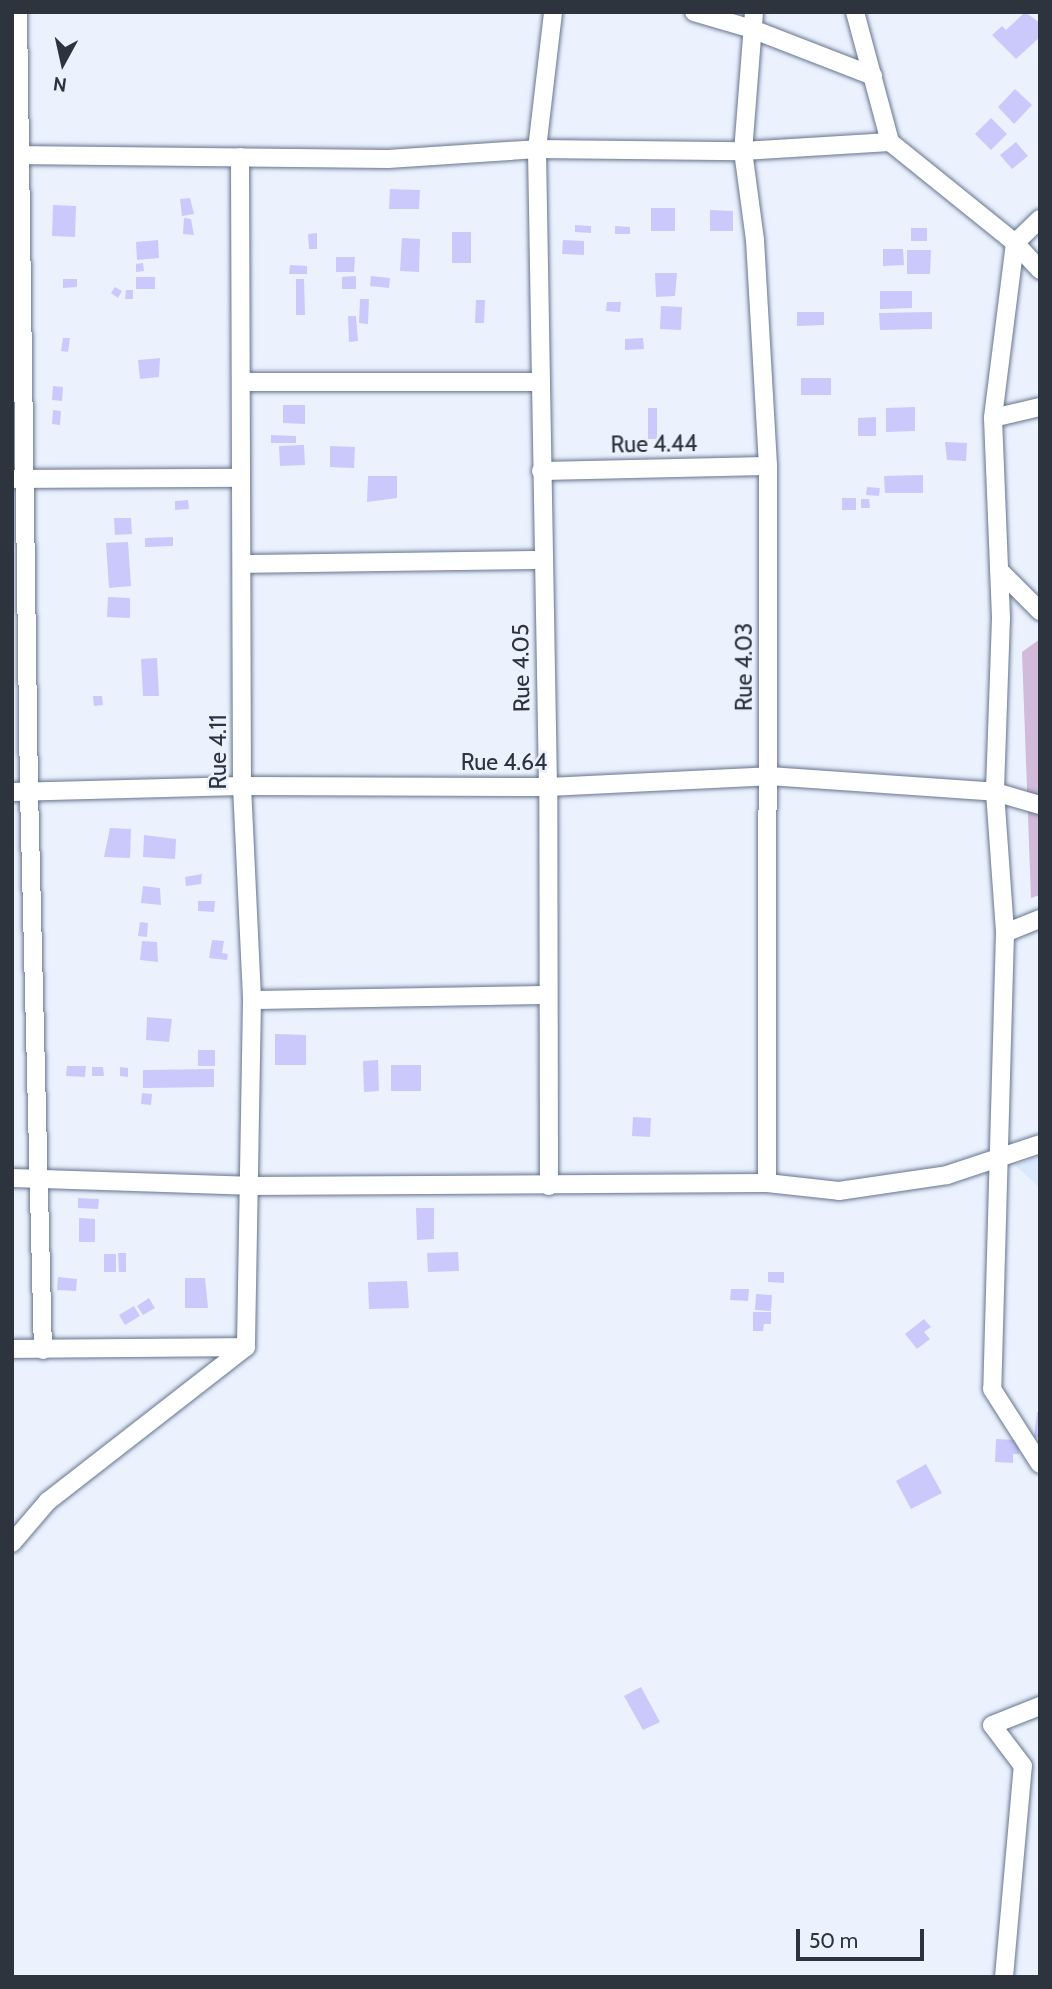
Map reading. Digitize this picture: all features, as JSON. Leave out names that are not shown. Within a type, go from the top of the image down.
[{"type":"street","points":[[18,12],[21,792],[39,1180],[43,1350]]},
{"type":"street","name":"Rue 4.05","points":[[549,1186],[548,787],[537,149],[554,12]]},
{"type":"street","points":[[694,12],[753,21],[873,76]]},
{"type":"street","points":[[855,12],[890,142],[1015,243],[1040,270]]},
{"type":"street","name":"Rue 4.03","points":[[753,21],[743,151],[755,240],[768,466],[767,1183]]},
{"type":"street","points":[[17,155],[387,159],[537,149],[743,151],[890,142]]},
{"type":"street","name":"Rue 4.11","points":[[240,157],[244,382],[240,478],[243,564],[242,786],[252,1000],[246,1347]]},
{"type":"street","points":[[1040,219],[1015,243],[993,418],[999,570],[995,792],[1005,933],[992,1389],[1040,1464]]},
{"type":"street","points":[[244,382],[541,382]]},
{"type":"street","points":[[993,418],[1040,407]]},
{"type":"street","name":"Rue 4.44","points":[[541,471],[768,466]]},
{"type":"street","points":[[19,479],[240,478]]},
{"type":"street","points":[[243,564],[543,560]]},
{"type":"street","points":[[999,570],[1040,611]]},
{"type":"street","name":"Rue 4.64","points":[[21,792],[242,786],[548,787],[769,776],[995,792],[1040,805]]},
{"type":"street","points":[[1005,933],[1040,919]]},
{"type":"street","points":[[252,1000],[547,995]]},
{"type":"street","points":[[12,1178],[248,1186],[767,1183],[839,1191],[947,1175],[1040,1144]]},
{"type":"street","points":[[12,1349],[246,1347]]},
{"type":"street","points":[[12,1543],[48,1501],[246,1347]]},
{"type":"street","points":[[1004,1977],[1023,1766],[992,1725],[1040,1706]]},
{"type":"shaded area","points":[[1040,639],[1040,895],[1031,898],[1022,652]]},
{"type":"shaded area","points":[[1040,1156],[1040,1188],[1015,1165]]},
{"type":"building","points":[[1025,12],[1040,23],[1040,37],[1016,59],[992,35],[1002,26],[1006,30]]},
{"type":"building","points":[[1015,89],[1032,105],[1014,124],[998,107]]},
{"type":"building","points":[[991,118],[1007,134],[991,150],[975,134]]},
{"type":"building","points":[[1016,142],[1028,156],[1012,169],[1000,155]]},
{"type":"building","points":[[390,189],[420,190],[419,209],[389,209]]},
{"type":"building","points":[[190,198],[194,214],[182,216],[180,199]]},
{"type":"building","points":[[53,205],[76,206],[75,237],[52,236]]},
{"type":"building","points":[[651,208],[675,208],[675,231],[651,231]]},
{"type":"building","points":[[710,210],[733,211],[733,231],[710,231]]},
{"type":"building","points":[[184,218],[191,219],[194,235],[183,234]]},
{"type":"building","points":[[575,225],[591,226],[591,233],[575,232]]},
{"type":"building","points":[[615,226],[630,227],[630,234],[615,234]]},
{"type":"building","points":[[911,228],[927,228],[927,241],[911,241]]},
{"type":"building","points":[[452,232],[471,232],[471,263],[452,263]]},
{"type":"building","points":[[317,233],[317,249],[309,249],[308,234]]},
{"type":"building","points":[[402,238],[420,239],[419,272],[400,271]]},
{"type":"building","points":[[158,240],[159,258],[137,260],[136,242]]},
{"type":"building","points":[[563,240],[584,241],[584,255],[562,254]]},
{"type":"building","points":[[883,249],[903,249],[904,265],[883,266]]},
{"type":"building","points":[[907,250],[931,250],[930,274],[907,274]]},
{"type":"building","points":[[336,257],[355,257],[354,272],[336,272]]},
{"type":"building","points":[[143,263],[144,271],[136,272],[136,264]]},
{"type":"building","points":[[290,265],[307,266],[307,274],[289,274]]},
{"type":"building","points":[[655,273],[677,273],[675,296],[656,297]]},
{"type":"building","points":[[356,276],[356,289],[342,289],[342,277]]},
{"type":"building","points":[[371,276],[390,278],[389,288],[370,286]]},
{"type":"building","points":[[136,277],[155,277],[155,289],[136,289]]},
{"type":"building","points":[[63,279],[77,279],[77,287],[63,288]]},
{"type":"building","points":[[296,279],[304,279],[305,315],[296,315]]},
{"type":"building","points":[[115,287],[122,291],[118,298],[111,293]]},
{"type":"building","points":[[126,290],[133,290],[133,299],[125,299]]},
{"type":"building","points":[[880,291],[912,291],[912,308],[880,309]]},
{"type":"building","points":[[360,299],[369,299],[368,324],[359,323]]},
{"type":"building","points":[[476,300],[485,300],[484,323],[475,323]]},
{"type":"building","points":[[607,302],[621,302],[620,312],[606,311]]},
{"type":"building","points":[[661,306],[682,307],[681,330],[660,329]]},
{"type":"building","points":[[797,312],[824,312],[824,325],[797,326]]},
{"type":"building","points":[[932,312],[932,329],[880,330],[879,313]]},
{"type":"building","points":[[348,316],[356,316],[358,341],[349,342]]},
{"type":"building","points":[[63,338],[70,338],[68,352],[61,351]]},
{"type":"building","points":[[643,338],[644,349],[625,350],[625,339]]},
{"type":"building","points":[[160,358],[159,377],[140,379],[138,360]]},
{"type":"building","points":[[801,378],[831,378],[831,395],[801,395]]},
{"type":"building","points":[[53,386],[63,387],[62,401],[52,400]]},
{"type":"building","points":[[283,405],[305,405],[305,424],[283,423]]},
{"type":"building","points":[[915,407],[915,431],[886,432],[886,408]]},
{"type":"building","points":[[648,408],[657,408],[657,439],[648,439]]},
{"type":"building","points":[[53,410],[61,411],[60,425],[52,424]]},
{"type":"building","points":[[876,417],[876,436],[858,436],[858,418]]},
{"type":"building","points":[[271,435],[296,436],[296,443],[271,443]]},
{"type":"building","points":[[945,442],[967,443],[966,461],[947,460]]},
{"type":"building","points":[[304,445],[305,465],[280,466],[279,446]]},
{"type":"building","points":[[330,446],[355,447],[354,468],[330,467]]},
{"type":"building","points":[[923,475],[923,493],[885,493],[884,476]]},
{"type":"building","points":[[368,476],[397,476],[397,498],[367,502]]},
{"type":"building","points":[[867,487],[880,488],[879,496],[866,495]]},
{"type":"building","points":[[842,498],[856,498],[856,510],[842,510]]},
{"type":"building","points":[[861,499],[869,499],[870,508],[861,508]]},
{"type":"building","points":[[188,500],[189,509],[175,510],[175,501]]},
{"type":"building","points":[[114,518],[131,518],[132,534],[115,535]]},
{"type":"building","points":[[173,537],[173,546],[145,547],[145,538]]},
{"type":"building","points":[[128,542],[131,586],[109,588],[106,543]]},
{"type":"building","points":[[108,597],[130,598],[130,618],[107,617]]},
{"type":"building","points":[[157,658],[159,696],[143,696],[141,659]]},
{"type":"building","points":[[93,696],[102,696],[103,705],[94,706]]},
{"type":"building","points":[[110,828],[131,829],[130,858],[104,857]]},
{"type":"building","points":[[144,835],[176,839],[175,859],[143,857]]},
{"type":"building","points":[[202,874],[201,884],[186,886],[185,877]]},
{"type":"building","points":[[143,886],[160,888],[161,905],[141,903]]},
{"type":"building","points":[[198,901],[215,901],[214,912],[198,911]]},
{"type":"building","points":[[140,922],[148,923],[147,937],[138,936]]},
{"type":"building","points":[[212,940],[224,941],[222,953],[228,954],[227,960],[209,958]]},
{"type":"building","points":[[142,941],[157,942],[158,962],[140,960]]},
{"type":"building","points":[[147,1017],[172,1019],[169,1042],[146,1040]]},
{"type":"building","points":[[275,1034],[306,1035],[306,1065],[275,1065]]},
{"type":"building","points":[[198,1050],[215,1050],[215,1066],[198,1066]]},
{"type":"building","points":[[378,1060],[379,1091],[364,1092],[363,1061]]},
{"type":"building","points":[[391,1065],[421,1065],[421,1091],[391,1091]]},
{"type":"building","points":[[67,1066],[86,1066],[85,1077],[66,1076]]},
{"type":"building","points":[[92,1067],[103,1067],[104,1076],[92,1076]]},
{"type":"building","points":[[120,1067],[128,1068],[128,1077],[120,1076]]},
{"type":"building","points":[[214,1069],[214,1087],[143,1088],[143,1070]]},
{"type":"building","points":[[142,1093],[152,1094],[151,1105],[141,1104]]},
{"type":"building","points":[[633,1117],[651,1118],[650,1137],[632,1136]]},
{"type":"building","points":[[78,1198],[99,1199],[98,1209],[78,1208]]},
{"type":"building","points":[[416,1208],[434,1208],[434,1239],[417,1240]]},
{"type":"building","points":[[79,1218],[95,1219],[95,1242],[79,1242]]},
{"type":"building","points":[[458,1252],[459,1271],[428,1272],[427,1253]]},
{"type":"building","points":[[118,1253],[126,1253],[126,1272],[119,1272]]},
{"type":"building","points":[[104,1254],[116,1254],[116,1272],[104,1272]]},
{"type":"building","points":[[768,1272],[784,1272],[784,1283],[768,1282]]},
{"type":"building","points":[[58,1277],[77,1279],[76,1291],[57,1290]]},
{"type":"building","points":[[185,1278],[205,1278],[208,1308],[185,1308]]},
{"type":"building","points":[[407,1281],[409,1308],[369,1309],[368,1282]]},
{"type":"building","points":[[731,1289],[749,1289],[748,1301],[730,1300]]},
{"type":"building","points":[[756,1294],[772,1295],[771,1311],[755,1310]]},
{"type":"building","points":[[149,1298],[155,1308],[143,1315],[137,1306]]},
{"type":"building","points":[[134,1306],[140,1316],[125,1325],[119,1315]]},
{"type":"building","points":[[753,1312],[771,1312],[771,1324],[764,1324],[763,1331],[753,1331]]},
{"type":"building","points":[[924,1319],[931,1327],[924,1332],[930,1339],[917,1349],[905,1334]]},
{"type":"building","points":[[1037,1412],[1040,1412],[1040,1438],[1034,1437]]},
{"type":"building","points":[[996,1439],[1019,1440],[1019,1454],[1013,1454],[1013,1463],[995,1462]]},
{"type":"building","points":[[926,1464],[942,1493],[911,1509],[896,1481]]},
{"type":"building","points":[[641,1687],[660,1722],[643,1730],[624,1696]]}]
